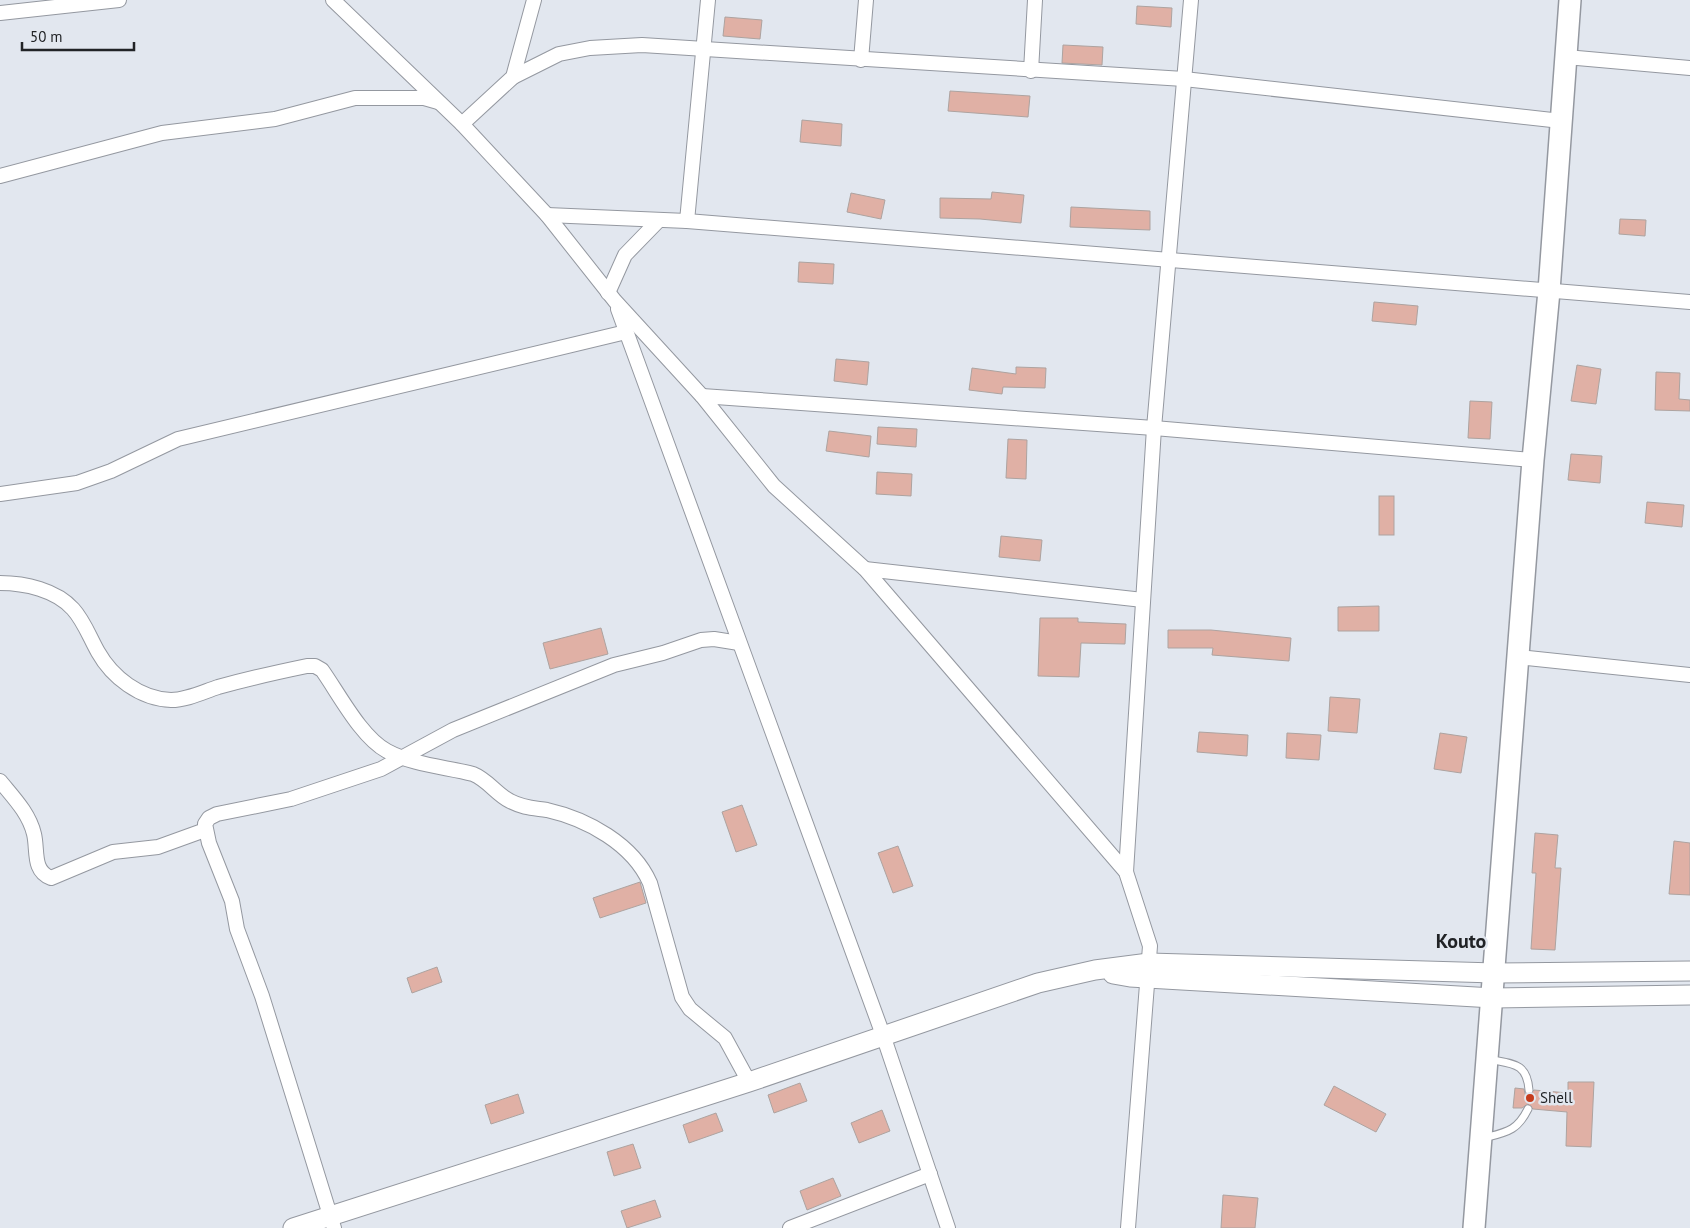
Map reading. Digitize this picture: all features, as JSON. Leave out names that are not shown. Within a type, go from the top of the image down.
[{"type":"main road","points":[[1474,1228],[1495,973],[1532,460],[1549,291],[1570,0]]},
{"type":"main road","points":[[293,1228],[332,1222],[1038,983],[1095,970],[1495,973],[1690,971]]},
{"type":"main road","points":[[1148,970],[1493,998],[1690,995]]},
{"type":"street","points":[[0,13],[119,0]]},
{"type":"street","points":[[333,0],[462,124],[547,215],[611,297],[702,396],[774,486],[866,570],[1126,872]]},
{"type":"street","points":[[514,77],[534,0]]},
{"type":"street","points":[[687,221],[708,0]]},
{"type":"street","points":[[861,60],[866,0]]},
{"type":"street","points":[[1031,71],[1035,0]]},
{"type":"street","points":[[1128,1228],[1150,946],[1126,872],[1154,428],[1167,260],[1191,0]]},
{"type":"street","points":[[462,124],[514,77],[559,54],[590,48],[642,45],[704,51],[1184,80],[1561,121]]},
{"type":"street","points":[[1566,57],[1690,68]]},
{"type":"street","points":[[0,176],[162,133],[275,118],[355,98],[424,98],[439,102]]},
{"type":"street","points":[[547,215],[687,221],[1690,302]]},
{"type":"street","points":[[659,220],[625,256],[611,297],[626,332],[883,1035],[948,1228]]},
{"type":"street","points":[[0,494],[77,483],[111,470],[178,439],[350,400],[626,332]]},
{"type":"street","points":[[702,396],[1154,428],[1532,460]]},
{"type":"street","points":[[866,570],[1143,600]]},
{"type":"street","points":[[0,583],[37,588],[67,602],[75,610],[98,652],[114,674],[135,689],[150,696],[172,700],[235,683],[307,666],[315,666],[322,670],[362,728],[386,750],[403,758],[474,774],[483,778],[508,801],[528,809],[547,810],[580,820],[618,843],[644,868],[650,882],[676,979],[685,1003],[725,1038],[749,1082]]},
{"type":"street","points":[[332,1222],[262,996],[236,929],[232,901],[205,830],[205,824],[209,818],[217,814],[291,799],[381,769],[453,730],[614,665],[663,653],[701,640],[714,639],[739,643]]},
{"type":"street","points":[[1518,657],[1690,675]]},
{"type":"street","points":[[0,781],[27,817],[34,834],[39,867],[42,873],[52,878],[113,852],[158,847],[205,830]]},
{"type":"street","points":[[790,1228],[930,1174]]},
{"type":"lane","points":[[1488,1059],[1514,1064],[1524,1070],[1528,1078],[1529,1090]]},
{"type":"lane","points":[[1481,1139],[1510,1131],[1521,1123],[1528,1109]]},
{"type":"building","points":[[1137,6],[1172,8],[1171,27],[1136,24]]},
{"type":"building","points":[[725,17],[762,20],[760,39],[723,36]]},
{"type":"building","points":[[1063,45],[1103,47],[1102,65],[1062,63]]},
{"type":"building","points":[[950,91],[1030,96],[1028,117],[948,111]]},
{"type":"building","points":[[802,120],[842,124],[841,146],[800,142]]},
{"type":"building","points":[[992,192],[1024,195],[1021,223],[940,218],[940,198],[991,199]]},
{"type":"building","points":[[851,193],[885,200],[881,219],[847,212]]},
{"type":"building","points":[[1071,207],[1150,211],[1150,230],[1070,227]]},
{"type":"building","points":[[1620,219],[1646,220],[1645,236],[1619,234]]},
{"type":"building","points":[[799,262],[834,264],[833,284],[798,282]]},
{"type":"building","points":[[1374,302],[1418,306],[1416,325],[1372,321]]},
{"type":"building","points":[[836,359],[869,362],[867,385],[834,381]]},
{"type":"building","points":[[1577,365],[1601,369],[1596,404],[1571,401]]},
{"type":"building","points":[[1016,367],[1046,368],[1045,388],[1003,387],[1002,394],[969,390],[972,368],[1016,374]]},
{"type":"building","points":[[1656,372],[1680,373],[1679,399],[1690,400],[1690,411],[1655,410]]},
{"type":"building","points":[[1470,401],[1492,402],[1490,439],[1468,438]]},
{"type":"building","points":[[878,427],[917,429],[916,447],[877,444]]},
{"type":"building","points":[[829,431],[871,436],[869,457],[826,451]]},
{"type":"building","points":[[1008,439],[1027,440],[1026,479],[1006,478]]},
{"type":"building","points":[[1571,454],[1602,456],[1600,483],[1568,480]]},
{"type":"building","points":[[877,472],[912,474],[911,496],[876,494]]},
{"type":"building","points":[[1379,496],[1394,496],[1394,535],[1379,535]]},
{"type":"building","points":[[1647,502],[1684,505],[1682,527],[1645,523]]},
{"type":"building","points":[[1001,536],[1042,540],[1040,561],[999,557]]},
{"type":"building","points":[[1379,606],[1379,631],[1338,631],[1338,607]]},
{"type":"building","points":[[1040,618],[1078,618],[1078,622],[1126,624],[1125,644],[1081,643],[1079,677],[1038,676]]},
{"type":"building","points":[[601,628],[608,654],[550,669],[543,643]]},
{"type":"building","points":[[1168,630],[1211,630],[1291,638],[1289,661],[1212,655],[1213,648],[1168,648]]},
{"type":"building","points":[[1330,697],[1360,699],[1357,733],[1328,731]]},
{"type":"building","points":[[1199,732],[1248,735],[1247,756],[1197,752]]},
{"type":"building","points":[[1287,733],[1321,735],[1319,760],[1286,758]]},
{"type":"building","points":[[1440,733],[1467,737],[1461,773],[1434,769]]},
{"type":"building","points":[[742,805],[757,845],[736,852],[722,812]]},
{"type":"building","points":[[1535,833],[1558,835],[1555,868],[1561,868],[1555,950],[1531,949],[1536,873],[1532,873]]},
{"type":"building","points":[[1674,841],[1690,843],[1690,895],[1669,894]]},
{"type":"building","points":[[898,846],[913,886],[893,893],[878,853]]},
{"type":"building","points":[[640,882],[646,903],[600,918],[593,898]]},
{"type":"building","points":[[437,967],[442,982],[412,993],[407,978]]},
{"type":"building","points":[[1568,1082],[1594,1082],[1591,1147],[1566,1146],[1567,1112],[1533,1109],[1528,1104],[1522,1108],[1513,1108],[1515,1088],[1524,1089],[1525,1094],[1529,1095],[1534,1090],[1568,1093]]},
{"type":"building","points":[[800,1083],[807,1101],[774,1113],[768,1095]]},
{"type":"building","points":[[1334,1086],[1386,1114],[1376,1132],[1324,1105]]},
{"type":"building","points":[[518,1094],[524,1113],[491,1124],[485,1105]]},
{"type":"building","points":[[882,1110],[890,1131],[859,1143],[851,1123]]},
{"type":"building","points":[[716,1113],[723,1131],[689,1143],[683,1125]]},
{"type":"building","points":[[633,1144],[641,1168],[614,1176],[607,1152]]},
{"type":"building","points":[[833,1178],[841,1196],[807,1210],[800,1191]]},
{"type":"building","points":[[1223,1195],[1258,1198],[1255,1228],[1221,1228]]},
{"type":"building","points":[[655,1200],[661,1217],[627,1228],[621,1211]]},
{"type":"place","name":"Shell","points":[[1530,1098]]},
{"type":"district","name":"Kouto","points":[[1461,941]]}]
